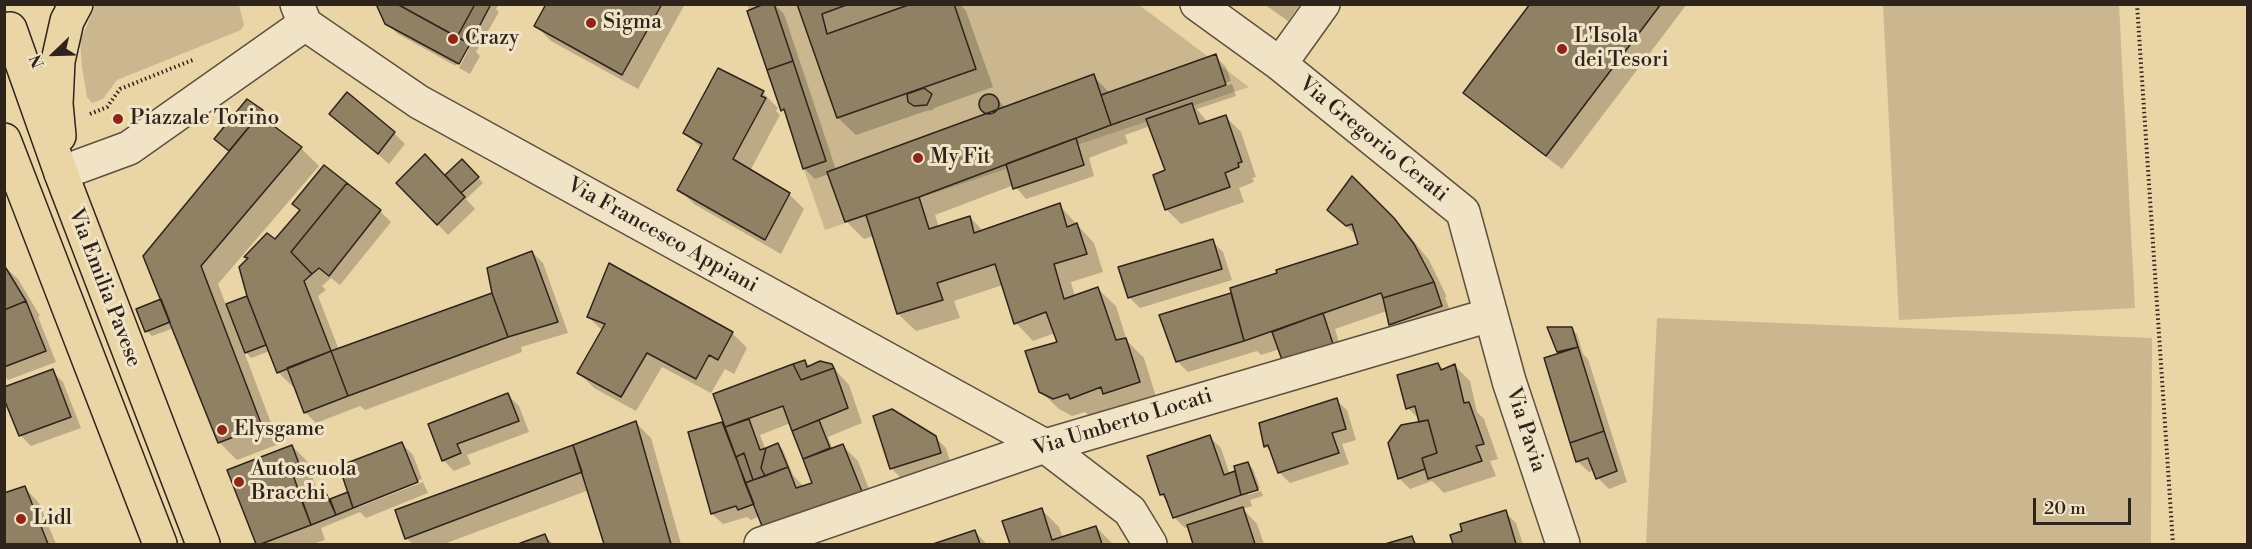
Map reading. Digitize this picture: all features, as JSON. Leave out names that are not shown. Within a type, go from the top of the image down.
[{"type":"main road","points":[[61,173],[56,104],[58,61],[67,21],[76,4]]},
{"type":"main road","name":"Via Emilia Pavese","points":[[13,23],[61,173],[203,544]]},
{"type":"main road","name":"Via Emilia Pavese","points":[[7,154],[160,544]]},
{"type":"street","name":"Via Gregorio Cerati","points":[[1197,4],[1280,64],[1462,212],[1490,315]]},
{"type":"street","points":[[1280,64],[1323,4]]},
{"type":"street","points":[[61,173],[129,148],[301,14]]},
{"type":"street","name":"Via Francesco Appiani","points":[[301,14],[419,102],[1045,446],[1130,511],[1150,544]]},
{"type":"street","name":"Via Umberto Locati","points":[[762,544],[1045,446],[1490,315]]},
{"type":"street","name":"Via Pavia","points":[[1490,315],[1563,544]]},
{"type":"path","points":[[2136,4],[2173,544]]},
{"type":"path","points":[[81,118],[107,107],[120,88],[200,57]]},
{"type":"shaded area","points":[[96,4],[239,5],[244,25],[241,30],[117,80],[103,99],[92,103],[87,97],[80,41]]},
{"type":"shaded area","name":"My Fit","points":[[747,5],[1139,5],[1249,87],[825,230]]},
{"type":"shaded area","points":[[1883,5],[2119,5],[2135,308],[1899,320]]},
{"type":"shaded area","points":[[1657,318],[2152,338],[2151,544],[1646,544]]},
{"type":"building","points":[[376,4],[397,4],[470,44],[459,64],[385,24]]},
{"type":"building","points":[[397,4],[475,4],[457,37]]},
{"type":"building","points":[[475,4],[491,4],[470,44],[457,37]]},
{"type":"building","points":[[546,4],[662,4],[622,75],[534,26]]},
{"type":"building","points":[[764,4],[774,4],[793,61],[767,70],[747,11]]},
{"type":"building","points":[[797,4],[849,4],[822,14],[827,34],[911,4],[954,4],[976,69],[837,118]]},
{"type":"building","name":"L'Isola dei Tesori","points":[[1530,4],[1661,4],[1546,156],[1463,93]]},
{"type":"building","points":[[1216,54],[1226,85],[1111,125],[1101,95]]},
{"type":"building","points":[[793,61],[826,161],[803,169],[784,109],[781,111],[767,70]]},
{"type":"building","points":[[718,68],[764,91],[761,96],[766,98],[733,159],[790,193],[765,240],[677,190],[702,144],[683,133]]},
{"type":"building","points":[[1094,74],[1111,125],[919,197],[845,222],[827,172]]},
{"type":"building","points":[[924,88],[932,94],[927,105],[914,106],[908,102],[907,94]]},
{"type":"building","points":[[347,92],[395,132],[378,154],[329,114]]},
{"type":"building","points":[[985,94],[993,94],[999,100],[999,108],[993,114],[985,114],[979,108],[979,100]]},
{"type":"building","points":[[247,99],[263,110],[229,151],[214,139]]},
{"type":"building","points":[[1192,103],[1199,124],[1226,115],[1242,162],[1238,163],[1239,167],[1225,173],[1230,187],[1165,210],[1153,175],[1165,170],[1146,119]]},
{"type":"building","points":[[259,115],[302,147],[201,266],[262,426],[218,443],[143,256]]},
{"type":"building","points":[[1076,138],[1084,165],[1013,189],[1006,164]]},
{"type":"building","points":[[425,154],[465,197],[437,225],[396,183]]},
{"type":"building","points":[[462,159],[479,177],[461,193],[445,175]]},
{"type":"building","points":[[324,165],[347,183],[291,252],[312,274],[304,281],[331,351],[277,373],[247,296],[239,267],[248,258],[244,257],[267,233],[275,239],[300,210],[292,204]]},
{"type":"building","points":[[1352,176],[1394,218],[1414,244],[1434,282],[1383,298],[1381,293],[1244,341],[1230,288],[1277,273],[1276,270],[1358,244],[1352,224],[1346,226],[1327,210]]},
{"type":"building","points":[[347,183],[381,210],[329,276],[319,268],[312,274],[291,252]]},
{"type":"building","points":[[919,197],[929,229],[970,216],[974,233],[1060,203],[1067,227],[1077,223],[1087,254],[1054,264],[1064,299],[1098,287],[1116,340],[1126,338],[1140,382],[1103,394],[1101,387],[1070,399],[1068,394],[1053,399],[1039,392],[1025,351],[1057,342],[1046,312],[1014,324],[995,264],[937,283],[943,300],[897,314],[866,215]]},
{"type":"building","points":[[1213,239],[1222,269],[1128,298],[1118,267]]},
{"type":"building","points":[[532,251],[558,322],[508,337],[492,293],[487,268]]},
{"type":"building","points":[[609,263],[733,332],[718,360],[709,355],[696,379],[647,353],[621,397],[577,373],[605,324],[587,317]]},
{"type":"building","points":[[4,265],[26,301],[4,310]]},
{"type":"building","points":[[1434,282],[1442,306],[1389,325],[1383,298]]},
{"type":"building","points":[[492,293],[508,337],[348,396],[331,351]]},
{"type":"building","points":[[1231,293],[1244,341],[1176,362],[1159,315]]},
{"type":"building","points":[[247,296],[266,345],[245,353],[226,304]]},
{"type":"building","points":[[161,299],[170,322],[145,332],[136,309]]},
{"type":"building","points":[[26,301],[46,351],[4,367],[4,310]]},
{"type":"building","points":[[1323,313],[1333,344],[1282,360],[1272,332]]},
{"type":"building","points":[[1547,327],[1572,327],[1578,347],[1557,352]]},
{"type":"building","points":[[1578,347],[1604,431],[1570,443],[1544,358]]},
{"type":"building","points":[[331,351],[348,396],[304,413],[287,368]]},
{"type":"building","points":[[805,360],[807,367],[820,361],[832,364],[834,368],[801,380],[793,364]]},
{"type":"building","points":[[1438,363],[1441,370],[1455,364],[1464,403],[1469,402],[1484,444],[1476,446],[1482,461],[1428,479],[1422,458],[1437,453],[1428,420],[1419,422],[1415,406],[1406,409],[1397,375]]},
{"type":"building","points":[[793,364],[801,380],[834,368],[848,408],[792,431],[783,406],[725,427],[713,394]]},
{"type":"building","points":[[53,369],[71,417],[19,436],[4,399],[4,387]]},
{"type":"building","points":[[508,393],[519,421],[457,444],[461,453],[442,461],[428,424]]},
{"type":"building","points":[[1337,398],[1346,429],[1332,433],[1339,453],[1278,473],[1268,445],[1264,447],[1259,423]]},
{"type":"building","points":[[892,409],[936,436],[941,453],[890,469],[873,416]]},
{"type":"building","points":[[749,419],[760,450],[766,448],[761,468],[765,476],[753,480],[744,453],[736,457],[725,427]]},
{"type":"building","points":[[819,420],[830,448],[803,459],[792,431]]},
{"type":"building","points":[[1428,420],[1437,453],[1422,458],[1425,469],[1398,479],[1388,443],[1401,425]]},
{"type":"building","points":[[636,421],[671,544],[604,544],[573,445]]},
{"type":"building","points":[[722,422],[754,504],[738,510],[736,506],[711,514],[688,432]]},
{"type":"building","points":[[1604,431],[1617,471],[1596,479],[1588,458],[1576,462],[1570,443]]},
{"type":"building","points":[[1210,435],[1224,475],[1235,471],[1241,495],[1173,518],[1164,494],[1160,495],[1147,456]]},
{"type":"building","points":[[402,442],[418,482],[353,508],[339,466]]},
{"type":"building","points":[[778,443],[788,467],[765,476],[761,468],[766,448]]},
{"type":"building","points":[[843,444],[863,494],[762,526],[745,483],[788,467],[796,488],[812,483],[803,459]]},
{"type":"building","points":[[292,445],[302,472],[293,475],[311,525],[256,544],[227,470]]},
{"type":"building","points":[[573,445],[582,472],[405,539],[395,510]]},
{"type":"building","points":[[744,453],[753,480],[745,483],[736,457]]},
{"type":"building","points":[[1248,462],[1258,490],[1241,495],[1234,466]]},
{"type":"building","name":"Lidl","points":[[25,486],[48,544],[4,544],[4,493]]},
{"type":"building","points":[[321,491],[322,494],[326,493],[336,515],[311,525],[301,499]]},
{"type":"building","points":[[348,492],[353,508],[336,515],[330,499]]},
{"type":"building","points":[[1243,507],[1255,544],[1193,544],[1187,525]]},
{"type":"building","points":[[1042,508],[1052,540],[1096,526],[1102,544],[1010,544],[1002,521]]},
{"type":"building","points":[[1506,510],[1516,544],[1453,544],[1450,535],[1462,531],[1460,524]]},
{"type":"building","points":[[975,530],[980,544],[933,544]]},
{"type":"building","points":[[545,534],[549,544],[518,544]]},
{"type":"building","points":[[1412,536],[1415,544],[1385,544]]},
{"type":"place","name":"Sigma","points":[[591,23]]},
{"type":"place","name":"Crazy","points":[[453,39]]},
{"type":"place","name":"L'Isola dei Tesori","points":[[1562,49]]},
{"type":"place","name":"Piazzale Torino","points":[[118,119]]},
{"type":"place","name":"My Fit","points":[[918,158]]},
{"type":"place","name":"Elysgame","points":[[222,430]]},
{"type":"place","name":"Autoscuola Bracchi","points":[[239,482]]},
{"type":"place","name":"Lidl","points":[[21,519]]}]
